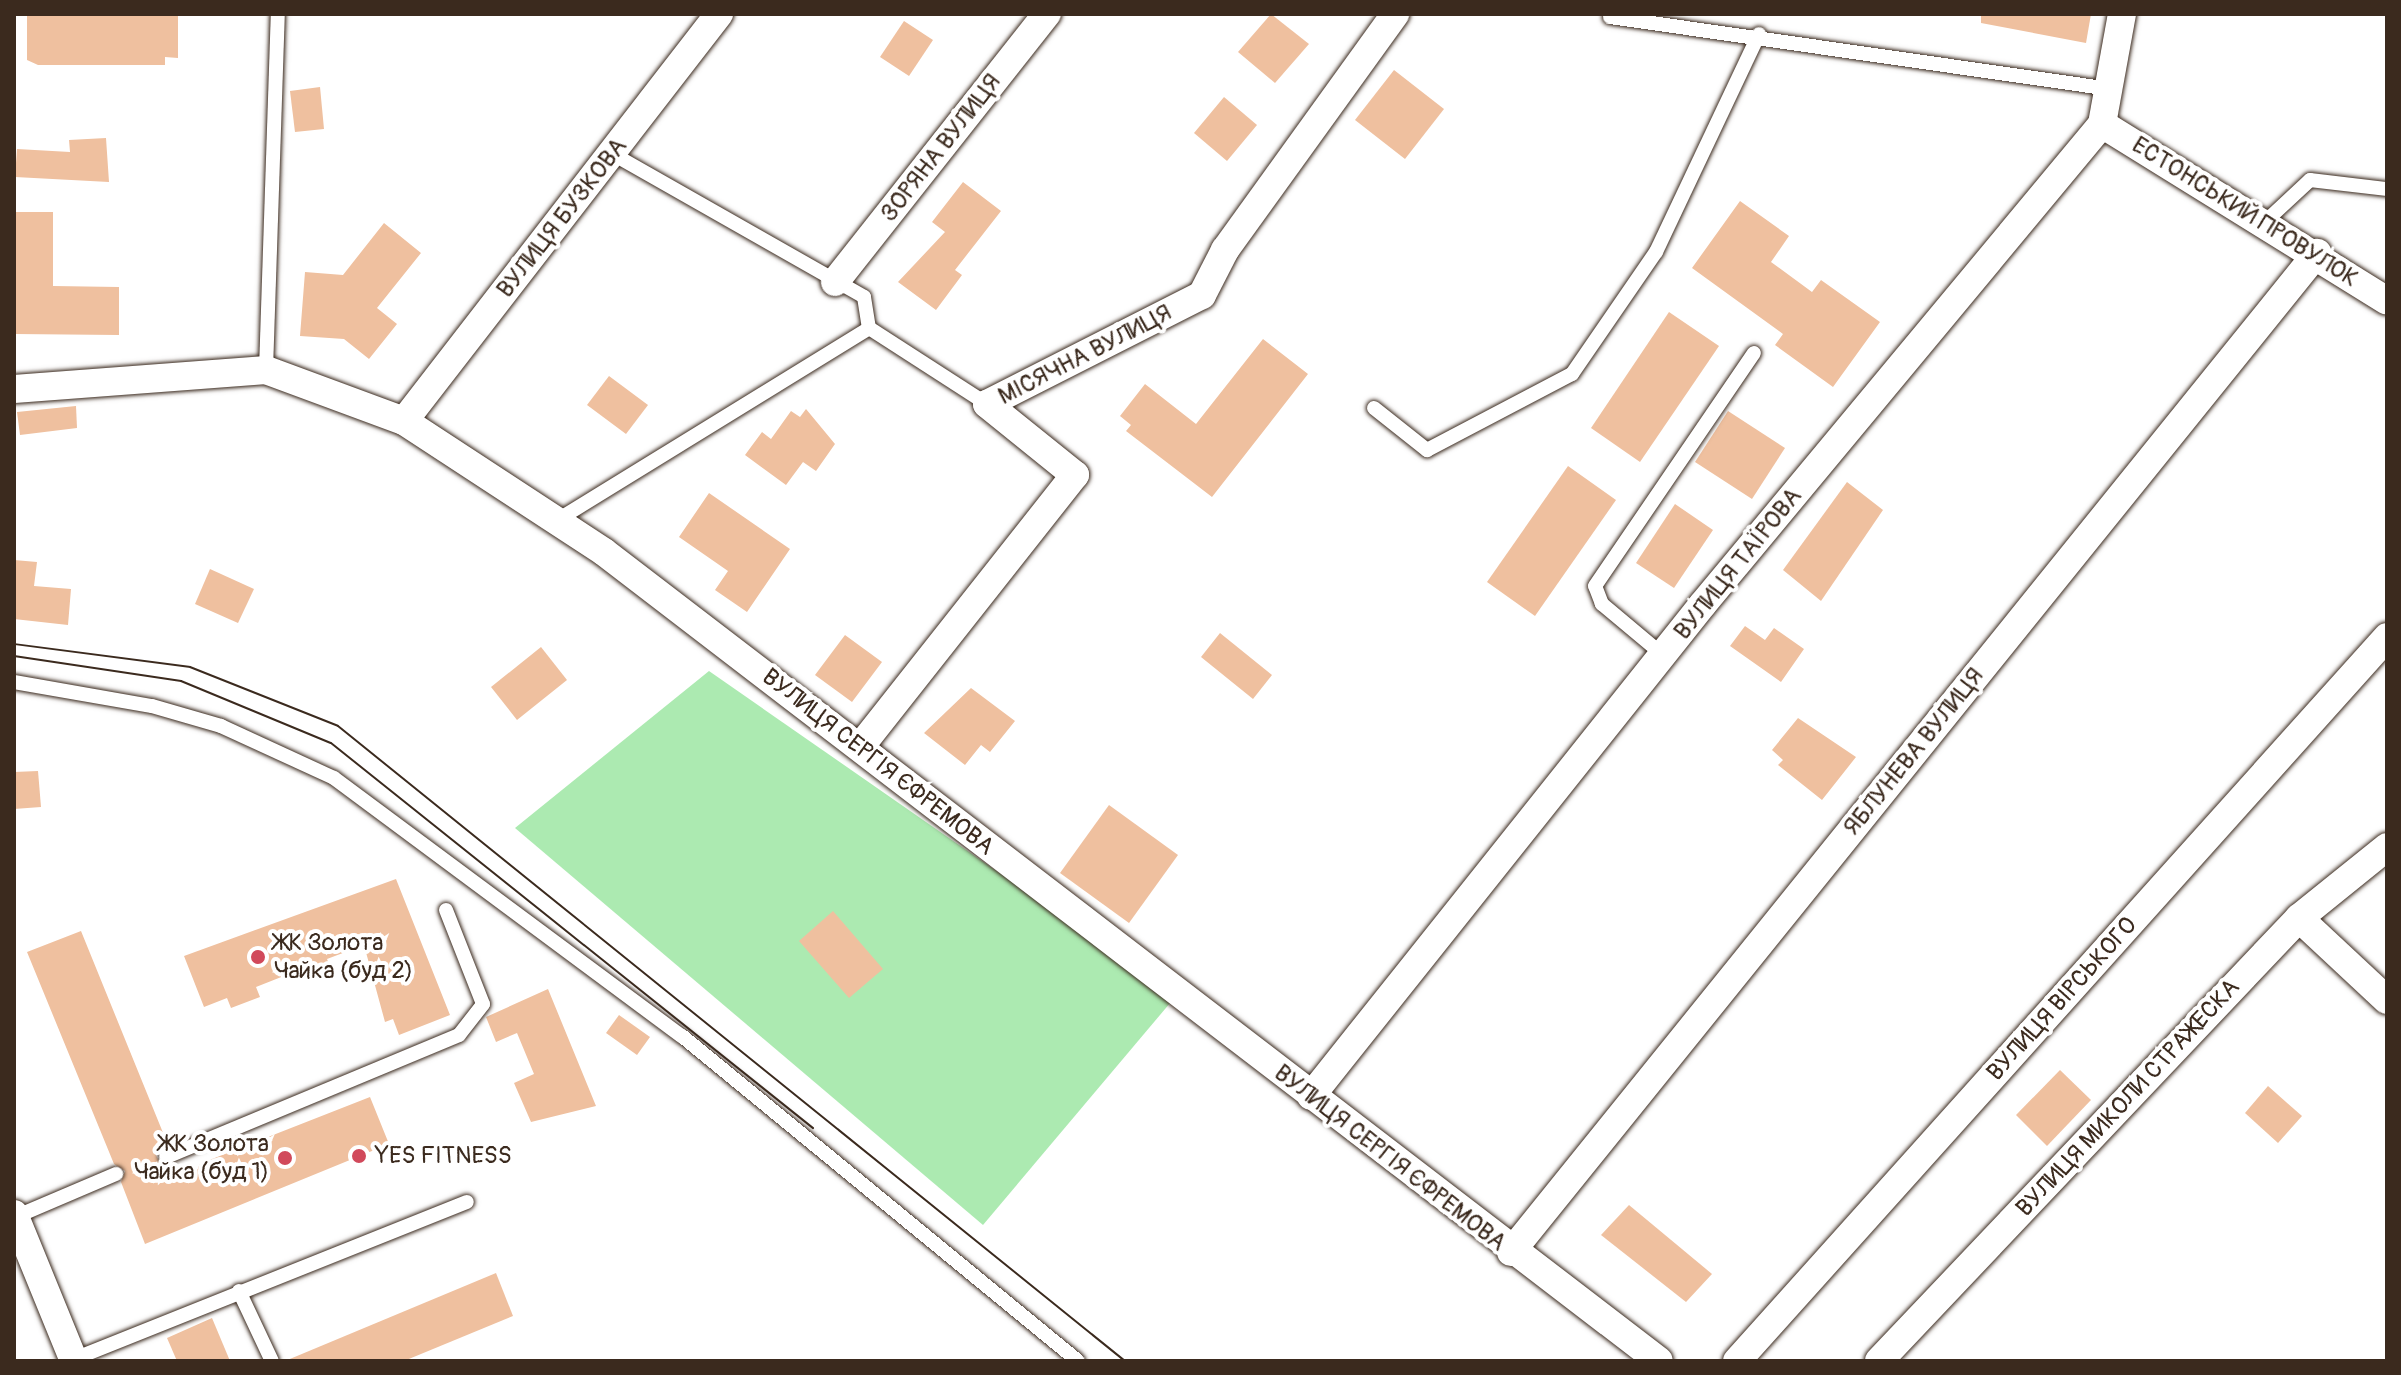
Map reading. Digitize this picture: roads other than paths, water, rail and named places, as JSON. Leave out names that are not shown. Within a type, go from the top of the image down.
[{"type":"street","name":"ВУЛИЦЯ БУЗКОВА","points":[[404,421],[719,14]]},
{"type":"street","name":"ЗОРЯНА ВУЛИЦЯ","points":[[835,282],[1047,14]]},
{"type":"street","name":"МІСЯЧНА ВУЛИЦЯ","points":[[860,747],[1075,475],[987,404],[1202,295],[1225,250],[1395,14]]},
{"type":"street","name":"ВУЛИЦЯ ТАЇРОВА","points":[[1311,1096],[1663,655],[2102,124],[2111,89],[2122,14]]},
{"type":"street","name":"ЕСТОНСЬКИЙ ПРОВУЛОК","points":[[2102,124],[2266,221],[2387,301]]},
{"type":"street","name":"ЯБЛУНЕВА ВУЛИЦЯ","points":[[1511,1252],[2317,253]]},
{"type":"street","name":"ВУЛИЦЯ СЕРГІЯ ЄФРЕМОВА","points":[[14,389],[266,370],[404,421],[559,519],[860,747],[1511,1252],[1659,1361]]},
{"type":"street","name":"ВУЛИЦЯ ВІРСЬКОГО","points":[[1737,1361],[2387,637]]},
{"type":"street","name":"ВУЛИЦЯ МИКОЛИ СТРАЖЕСКА","points":[[1879,1361],[2299,918],[2387,847]]},
{"type":"street","points":[[2299,918],[2387,1000]]},
{"type":"street","points":[[14,1215],[74,1360]]},
{"type":"lane","points":[[266,370],[278,14]]},
{"type":"lane","points":[[1610,17],[1759,34],[2111,89]]},
{"type":"lane","points":[[1374,408],[1427,450],[1572,374],[1656,252],[1759,34]]},
{"type":"lane","points":[[611,153],[864,297],[869,328],[987,404]]},
{"type":"lane","points":[[2266,221],[2310,180],[2387,189]]},
{"type":"lane","points":[[559,519],[869,328]]},
{"type":"lane","points":[[1663,655],[1602,604],[1595,586],[1754,353]]},
{"type":"lane","points":[[14,682],[152,706],[221,726],[334,778],[682,1036],[1078,1361]]},
{"type":"lane","points":[[166,1157],[459,1035],[483,1004],[446,910]]},
{"type":"lane","points":[[14,1215],[116,1174]]},
{"type":"lane","points":[[74,1360],[239,1291],[467,1202]]},
{"type":"lane","points":[[239,1291],[272,1361]]},
{"type":"tram line","points":[[14,644],[190,667],[338,726],[1125,1361]]},
{"type":"tram line","points":[[14,656],[181,681],[331,743],[813,1128]]},
{"type":"place","name":"ЖК Золота Чайка (буд 2)","points":[[258,957]]},
{"type":"place","name":"YES FITNESS","points":[[359,1156]]},
{"type":"place","name":"ЖК Золота Чайка (буд 1)","points":[[285,1158]]}]
